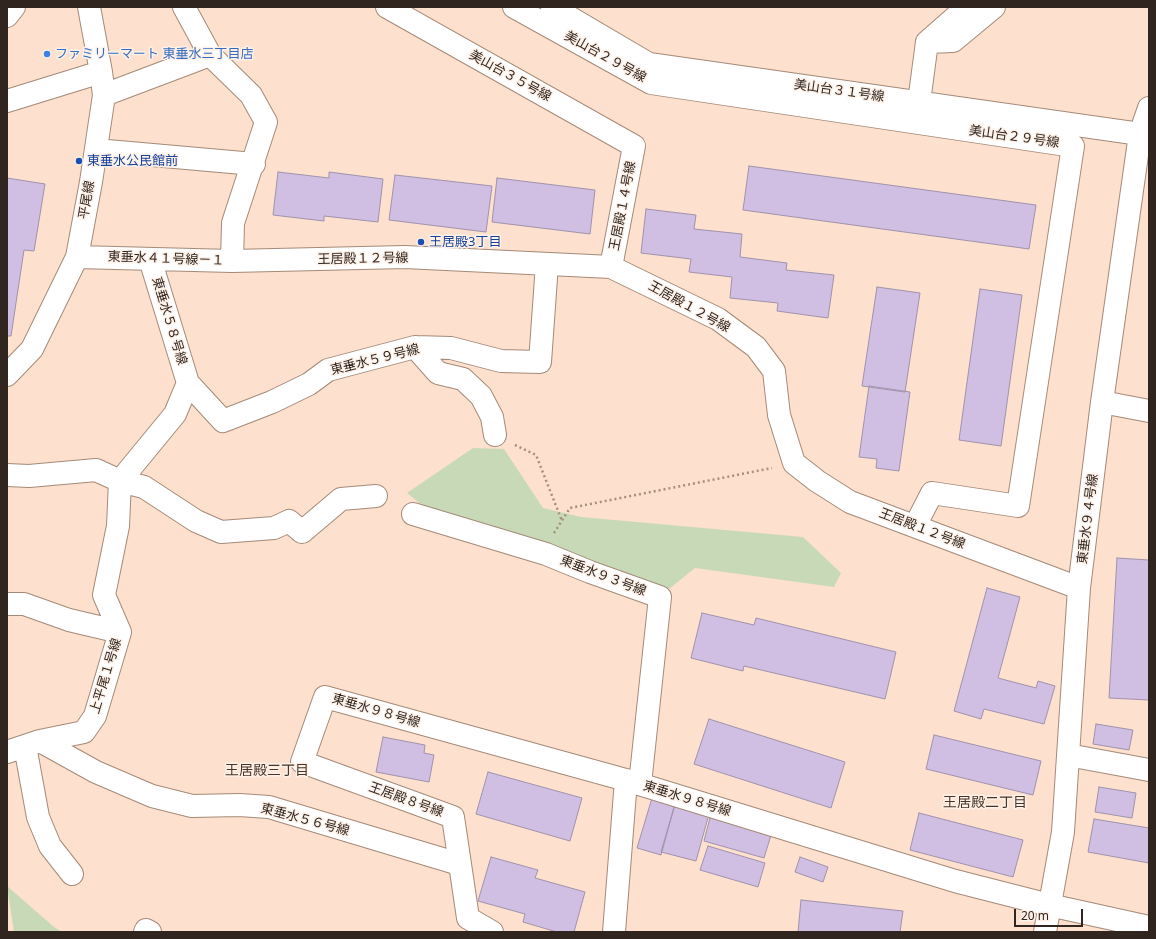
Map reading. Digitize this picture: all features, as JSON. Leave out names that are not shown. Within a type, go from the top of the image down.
[{"type":"street","points":[[7,16],[14,7]]},
{"type":"street","name":"平尾線","points":[[7,375],[32,349],[77,257],[104,95],[89,7]]},
{"type":"street","name":"東垂水４１号線－１","points":[[77,257],[232,261],[233,223],[254,164],[266,122],[251,95],[210,55],[184,7]]},
{"type":"street","name":"美山台３５号線","points":[[387,7],[634,146]]},
{"type":"street","name":"美山台２９号線","points":[[514,7],[651,83],[1073,146],[1018,506],[932,493],[915,526]]},
{"type":"street","name":"美山台３１号線","points":[[552,7],[649,64],[1140,134]]},
{"type":"street","points":[[919,102],[927,42],[968,7]]},
{"type":"street","points":[[927,42],[953,41],[994,7]]},
{"type":"street","points":[[104,95],[210,55]]},
{"type":"street","points":[[7,101],[101,72]]},
{"type":"street","name":"東垂水９４号線","points":[[1045,932],[1063,832],[1079,588],[1102,402],[1140,134],[1149,108]]},
{"type":"street","name":"王居殿１４号線","points":[[611,267],[634,146]]},
{"type":"street","points":[[96,150],[254,164]]},
{"type":"street","name":"王居殿１２号線","points":[[232,261],[405,257],[611,267],[718,319],[756,347],[774,371],[779,415],[794,463],[850,502],[1079,588]]},
{"type":"street","name":"東垂水５８号線","points":[[150,259],[188,383]]},
{"type":"street","name":"東垂水５９号線","points":[[188,383],[223,421],[272,402],[308,384],[328,370],[415,347],[451,348],[501,361],[540,362],[547,264]]},
{"type":"street","points":[[415,347],[438,373],[463,379],[481,396],[492,417],[495,435]]},
{"type":"street","points":[[120,481],[175,414],[188,383]]},
{"type":"street","points":[[1102,402],[1149,411]]},
{"type":"street","points":[[7,475],[29,476],[96,470],[120,481],[144,487],[196,521],[221,532],[274,528],[289,521],[302,532],[341,499],[376,496]]},
{"type":"street","name":"上平尾１号線","points":[[24,746],[84,732],[95,716],[120,632],[104,595],[118,526],[120,481]]},
{"type":"street","name":"東垂水９３号線","points":[[413,514],[546,554],[590,572],[660,597],[633,782],[614,932]]},
{"type":"street","points":[[7,604],[24,604],[69,620],[120,632]]},
{"type":"street","name":"東垂水９８号線","points":[[325,697],[633,782],[954,881],[1049,905],[1149,927]]},
{"type":"street","name":"王居殿８号線","points":[[325,697],[302,762],[453,817],[468,918],[492,932]]},
{"type":"street","points":[[24,746],[38,817],[50,846],[72,874]]},
{"type":"street","name":"東垂水５６号線","points":[[24,746],[96,772],[152,796],[192,806],[239,805],[269,807],[460,864]]},
{"type":"street","points":[[1068,755],[1149,770]]},
{"type":"path","points":[[495,435],[536,455],[562,521]]},
{"type":"path","points":[[546,554],[555,530],[570,508],[660,492],[794,463]]},
{"type":"green space","points":[[473,448],[504,449],[543,508],[581,517],[803,537],[841,573],[834,587],[695,568],[669,589],[559,550],[434,515],[407,493]]},
{"type":"green space","points":[[7,886],[54,927],[62,932],[14,932]]},
{"type":"building","points":[[749,166],[1036,205],[1029,249],[743,210]]},
{"type":"building","points":[[278,172],[329,178],[329,172],[383,179],[378,222],[324,216],[324,221],[273,215]]},
{"type":"building","points":[[395,175],[492,186],[486,232],[389,220]]},
{"type":"building","points":[[7,178],[45,184],[34,251],[24,250],[11,336],[7,336]]},
{"type":"building","points":[[497,178],[595,190],[590,234],[492,222]]},
{"type":"building","points":[[646,209],[696,215],[694,229],[742,234],[740,257],[787,263],[786,270],[834,275],[828,318],[777,311],[778,303],[730,298],[732,277],[689,272],[691,259],[641,253]]},
{"type":"building","points":[[877,287],[920,293],[905,392],[862,386]]},
{"type":"building","points":[[980,289],[1022,295],[1001,446],[959,440]]},
{"type":"building","points":[[869,386],[910,392],[899,471],[876,468],[877,459],[859,457]]},
{"type":"building","points":[[1117,558],[1149,560],[1149,700],[1109,698]]},
{"type":"building","points":[[987,588],[1020,597],[998,678],[1036,688],[1038,681],[1055,686],[1044,724],[984,709],[981,719],[954,711]]},
{"type":"building","points":[[702,613],[754,625],[756,618],[896,652],[885,699],[744,666],[743,671],[691,658]]},
{"type":"building","points":[[709,719],[845,762],[831,808],[694,764]]},
{"type":"building","points":[[1096,724],[1133,730],[1129,750],[1093,744]]},
{"type":"building","points":[[934,735],[1041,761],[1033,795],[926,769]]},
{"type":"building","points":[[383,737],[425,745],[424,753],[434,755],[429,782],[376,772]]},
{"type":"building","points":[[488,772],[582,798],[570,841],[476,814]]},
{"type":"building","points":[[1099,787],[1136,793],[1132,818],[1095,812]]},
{"type":"building","points":[[652,798],[675,804],[661,855],[637,848]]},
{"type":"building","points":[[675,804],[709,814],[696,861],[661,852]]},
{"type":"building","points":[[919,813],[1023,840],[1013,877],[910,850]]},
{"type":"building","points":[[711,814],[772,832],[764,858],[704,841]]},
{"type":"building","points":[[1094,819],[1149,828],[1149,863],[1088,852]]},
{"type":"building","points":[[708,846],[765,863],[758,887],[700,870]]},
{"type":"building","points":[[491,857],[538,870],[535,878],[585,892],[574,932],[557,932],[523,922],[525,914],[478,901]]},
{"type":"building","points":[[800,857],[828,867],[823,882],[795,872]]},
{"type":"building","points":[[801,900],[903,911],[900,932],[798,932]]},
{"type":"place","name":"ファミリーマート 東垂水三丁目店","points":[[47,54]]},
{"type":"place","name":"東垂水公民館前","points":[[79,161]]},
{"type":"place","name":"王居殿3丁目","points":[[421,242]]},
{"type":"district","name":"王居殿三丁目","points":[[267,771]]},
{"type":"district","name":"王居殿二丁目","points":[[985,803]]}]
